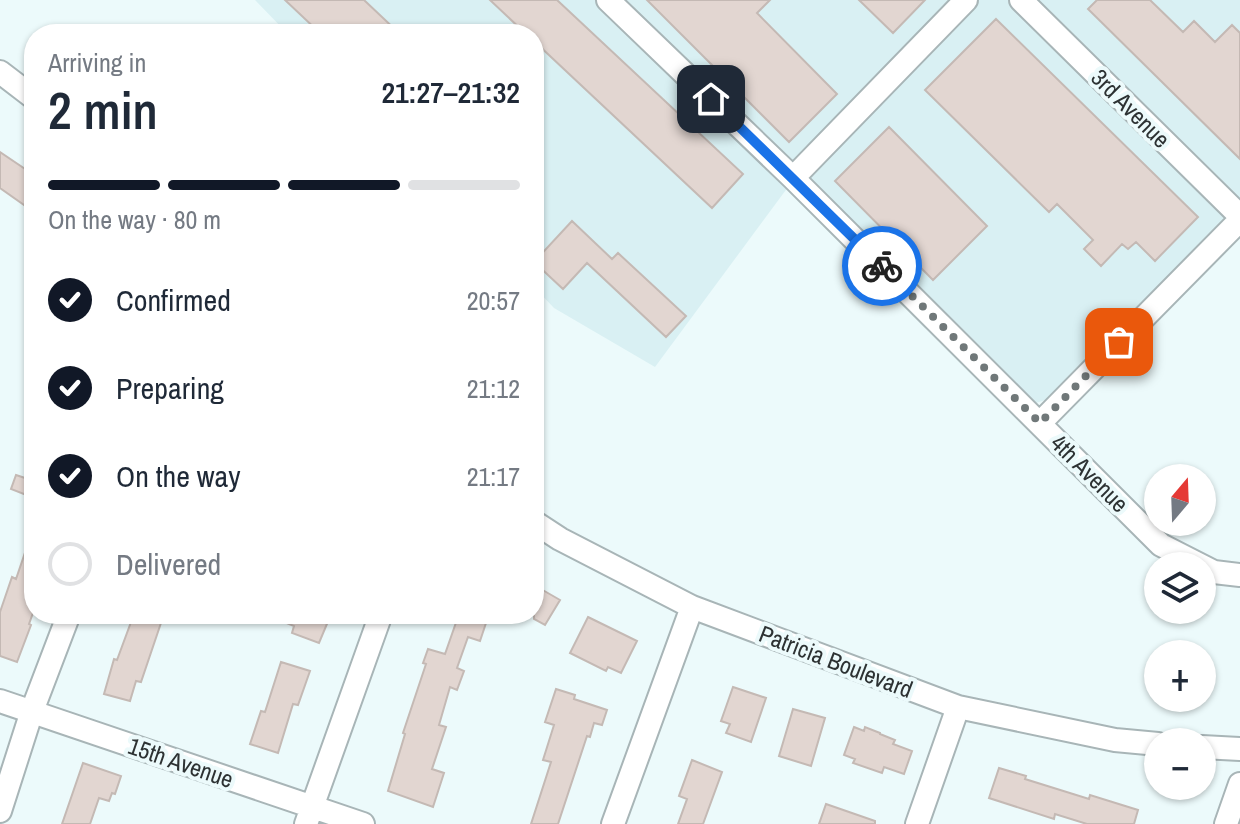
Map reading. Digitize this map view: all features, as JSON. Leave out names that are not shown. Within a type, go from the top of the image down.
[{"type":"street","name":"4th Avenue","points":[[608,0],[793,178],[1161,545],[1214,572],[1240,575]]},
{"type":"street","points":[[793,178],[966,0]]},
{"type":"street","name":"3rd Avenue","points":[[1021,0],[1240,218]]},
{"type":"street","points":[[0,72],[24,90]]},
{"type":"street","points":[[1040,423],[1240,218]]},
{"type":"street","name":"Patricia Boulevard","points":[[544,529],[692,607],[958,707],[1115,740],[1144,743]]},
{"type":"street","points":[[613,824],[692,607]]},
{"type":"street","points":[[0,811],[32,711],[65,624]]},
{"type":"street","points":[[310,815],[377,624]]},
{"type":"street","name":"15th Avenue","points":[[0,701],[310,815],[363,824]]},
{"type":"street","points":[[917,824],[958,707]]},
{"type":"street","points":[[1216,748],[1240,749]]},
{"type":"street","points":[[1226,824],[1240,784]]},
{"type":"shaded area","points":[[255,0],[1240,0],[1240,233],[1097,384],[1023,407],[794,179],[655,367],[554,308],[544,298],[544,24],[278,24]]},
{"type":"building","points":[[285,0],[364,0],[389,24],[310,24]]},
{"type":"building","points":[[490,0],[557,0],[743,174],[712,208],[544,50],[544,24],[515,24]]},
{"type":"building","points":[[647,0],[770,0],[757,13],[837,94],[789,142]]},
{"type":"building","points":[[859,0],[925,0],[893,33]]},
{"type":"building","points":[[1097,0],[1150,0],[1183,32],[1194,21],[1215,42],[1232,25],[1240,33],[1240,159],[1088,9]]},
{"type":"building","points":[[996,19],[1198,217],[1155,261],[1136,242],[1128,249],[1122,244],[1101,266],[1084,249],[1093,240],[1057,204],[1049,212],[925,90]]},
{"type":"building","points":[[889,127],[987,226],[933,280],[835,181]]},
{"type":"building","points":[[0,152],[24,168],[24,205],[0,188]]},
{"type":"building","points":[[572,221],[612,259],[618,253],[686,316],[666,337],[587,263],[563,289],[544,271],[544,251]]},
{"type":"building","points":[[16,475],[24,478],[24,494],[11,489]]},
{"type":"building","points":[[24,556],[24,624],[31,625],[17,662],[0,656],[0,612],[12,577],[16,579]]},
{"type":"building","points":[[544,591],[560,600],[543,624]]},
{"type":"building","points":[[588,617],[637,641],[621,673],[608,667],[606,671],[570,653]]},
{"type":"building","points":[[130,624],[161,624],[141,682],[136,681],[130,701],[104,694],[114,659],[117,660]]},
{"type":"building","points":[[289,624],[327,624],[319,643],[292,633],[294,626]]},
{"type":"building","points":[[456,624],[486,624],[480,641],[468,637],[457,668],[464,671],[457,690],[450,687],[439,725],[446,727],[432,769],[444,773],[433,807],[388,791],[428,649],[445,654]]},
{"type":"building","points":[[281,662],[310,671],[298,705],[293,704],[278,753],[250,744],[261,711],[265,712]]},
{"type":"building","points":[[733,687],[766,698],[751,742],[726,733],[730,724],[721,721]]},
{"type":"building","points":[[556,689],[607,710],[602,725],[594,723],[590,737],[587,736],[558,824],[531,824],[551,762],[543,760],[554,725],[545,722]]},
{"type":"building","points":[[793,709],[825,718],[811,766],[779,756]]},
{"type":"building","points":[[854,727],[864,731],[865,727],[880,733],[895,740],[893,744],[912,751],[904,774],[884,767],[882,773],[853,763],[855,759],[844,755]]},
{"type":"building","points":[[692,760],[722,772],[703,824],[678,824],[687,799],[679,796]]},
{"type":"building","points":[[83,763],[121,776],[115,794],[112,793],[109,801],[99,798],[90,824],[62,824]]},
{"type":"building","points":[[999,768],[1089,799],[1090,795],[1138,810],[1134,824],[1087,824],[1055,814],[1054,819],[989,798]]},
{"type":"building","points":[[826,804],[875,821],[875,824],[819,824]]},
{"type":"way so far","points":[[882,266],[1040,423],[1119,342]]},
{"type":"route","points":[[711,99],[882,266]]}]
